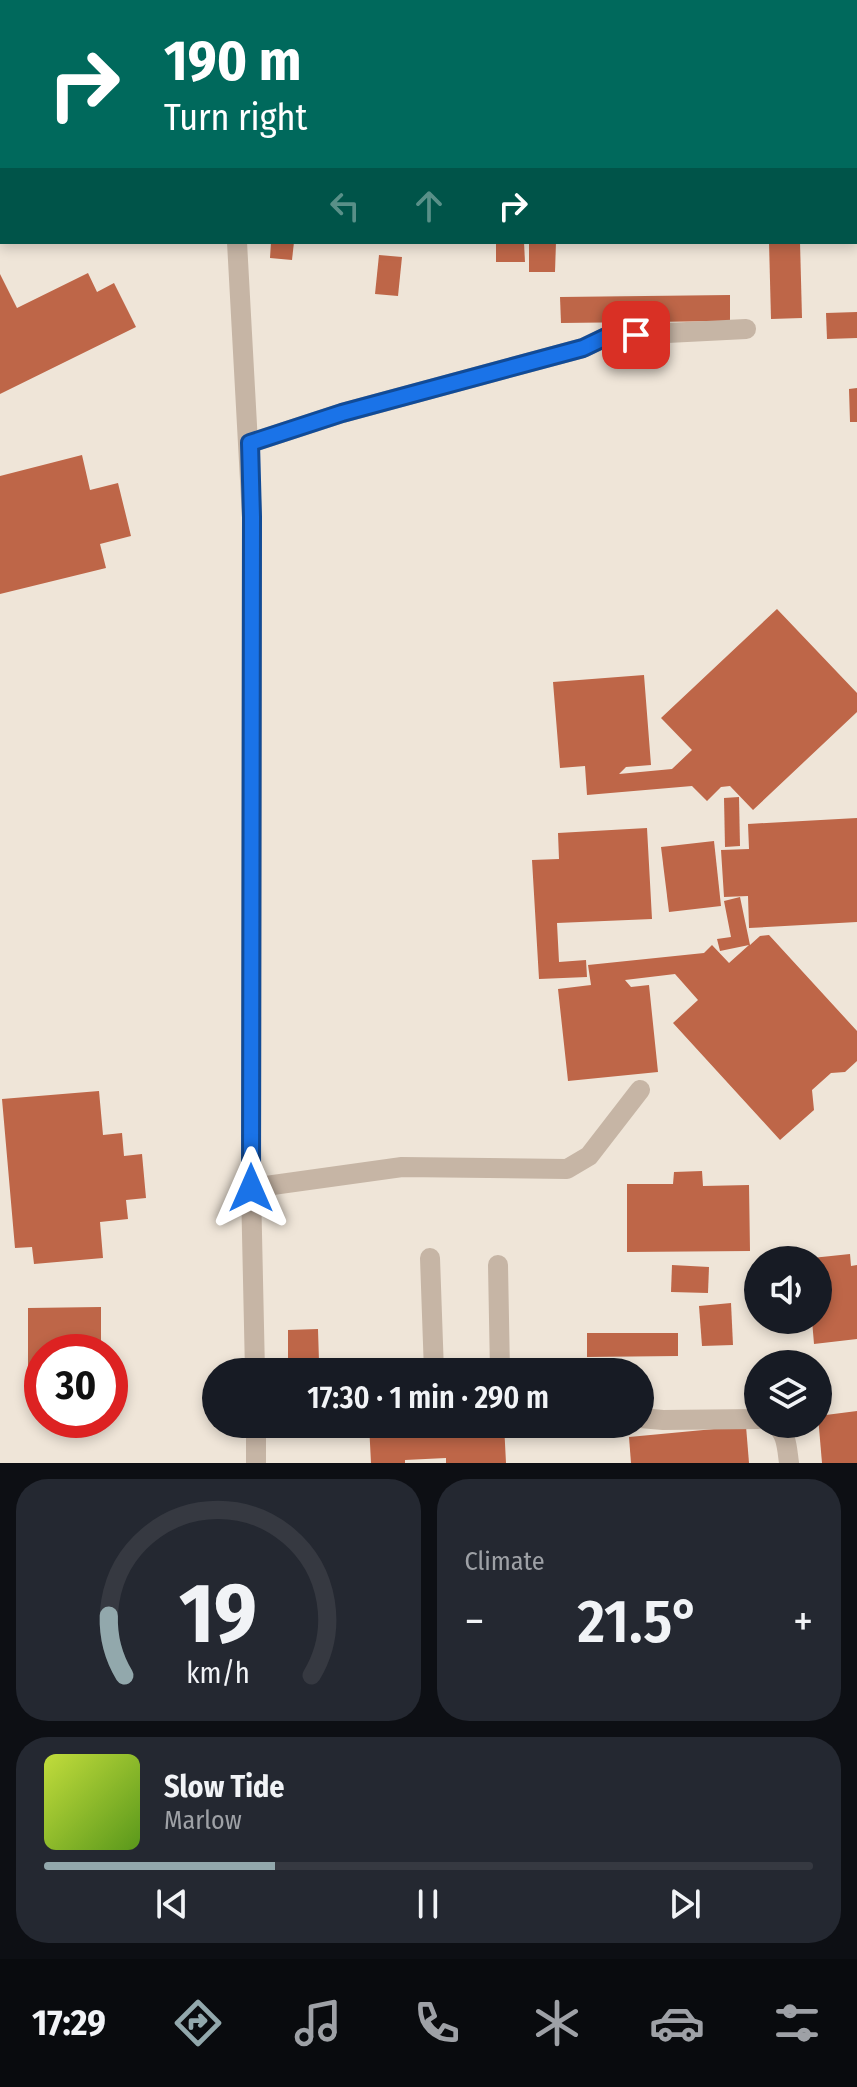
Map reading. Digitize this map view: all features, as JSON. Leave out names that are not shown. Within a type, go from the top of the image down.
[{"type":"street","points":[[237,244],[252,517],[251,1188],[255,1358]]},
{"type":"street","points":[[250,443],[342,413],[583,348],[608,336],[746,329]]},
{"type":"street","points":[[251,1188],[402,1167],[567,1169],[589,1156],[640,1090]]},
{"type":"street","points":[[430,1258],[434,1358]]},
{"type":"street","points":[[498,1265],[500,1358]]},
{"type":"street","points":[[654,1419],[744,1419]]},
{"type":"street","points":[[256,1438],[256,1463]]},
{"type":"street","points":[[784,1438],[789,1463]]},
{"type":"building","points":[[271,244],[294,244],[292,260],[270,258]]},
{"type":"building","points":[[496,244],[524,244],[525,262],[496,262]]},
{"type":"building","points":[[529,244],[556,244],[555,272],[529,272]]},
{"type":"building","points":[[769,244],[800,244],[802,318],[771,319]]},
{"type":"building","points":[[379,255],[402,257],[398,296],[375,294]]},
{"type":"building","points":[[88,273],[97,292],[114,283],[136,327],[0,394],[0,274],[17,308]]},
{"type":"building","points":[[730,295],[730,321],[561,323],[560,297]]},
{"type":"building","points":[[857,312],[857,338],[827,339],[826,313]]},
{"type":"building","points":[[857,388],[857,422],[850,422],[849,389]]},
{"type":"building","points":[[82,455],[90,490],[118,483],[131,536],[100,544],[106,568],[0,594],[0,476]]},
{"type":"building","points":[[777,609],[857,693],[857,712],[753,810],[730,786],[721,787],[707,801],[692,786],[587,795],[585,766],[560,768],[553,682],[644,675],[651,765],[626,767],[619,774],[672,769],[692,750],[661,718]]},
{"type":"building","points":[[739,797],[740,846],[725,847],[724,798]]},
{"type":"building","points":[[857,818],[857,922],[749,928],[748,896],[724,897],[721,850],[749,849],[748,824]]},
{"type":"building","points":[[647,828],[652,919],[557,923],[559,962],[586,960],[587,977],[539,979],[532,860],[559,859],[558,833]]},
{"type":"building","points":[[714,841],[721,906],[669,912],[661,847]]},
{"type":"building","points":[[740,897],[750,945],[760,936],[769,935],[857,1031],[857,1061],[845,1072],[831,1073],[812,1090],[814,1110],[780,1140],[673,1023],[698,1000],[675,974],[625,980],[631,987],[649,985],[658,1072],[568,1081],[558,989],[591,985],[588,965],[704,953],[712,945],[729,963],[749,945],[720,951],[717,939],[731,937],[724,901]]},
{"type":"building","points":[[99,1091],[103,1135],[122,1133],[124,1156],[142,1154],[146,1198],[126,1200],[128,1219],[100,1222],[103,1258],[34,1264],[32,1247],[15,1248],[2,1099]]},
{"type":"building","points":[[702,1171],[703,1186],[749,1185],[750,1246],[744,1246],[744,1251],[627,1252],[627,1184],[673,1184],[674,1172]]},
{"type":"building","points":[[850,1254],[851,1266],[857,1265],[857,1339],[814,1344],[813,1334],[832,1334],[832,1256]]},
{"type":"building","points":[[672,1265],[709,1267],[708,1293],[671,1292]]},
{"type":"building","points":[[731,1303],[733,1345],[702,1346],[699,1306]]},
{"type":"building","points":[[101,1307],[101,1334],[28,1334],[28,1308]]},
{"type":"building","points":[[318,1329],[319,1358],[288,1358],[288,1330]]},
{"type":"building","points":[[587,1333],[678,1333],[678,1356],[587,1357]]},
{"type":"building","points":[[857,1411],[857,1463],[822,1463],[820,1438],[832,1438],[832,1414]]},
{"type":"building","points":[[744,1426],[749,1463],[631,1463],[629,1438],[654,1438],[654,1435]]},
{"type":"building","points":[[370,1438],[505,1438],[506,1463],[446,1463],[446,1458],[371,1463]]},
{"type":"route","points":[[251,1188],[250,443],[342,413],[583,348],[608,336],[636,335]]}]
